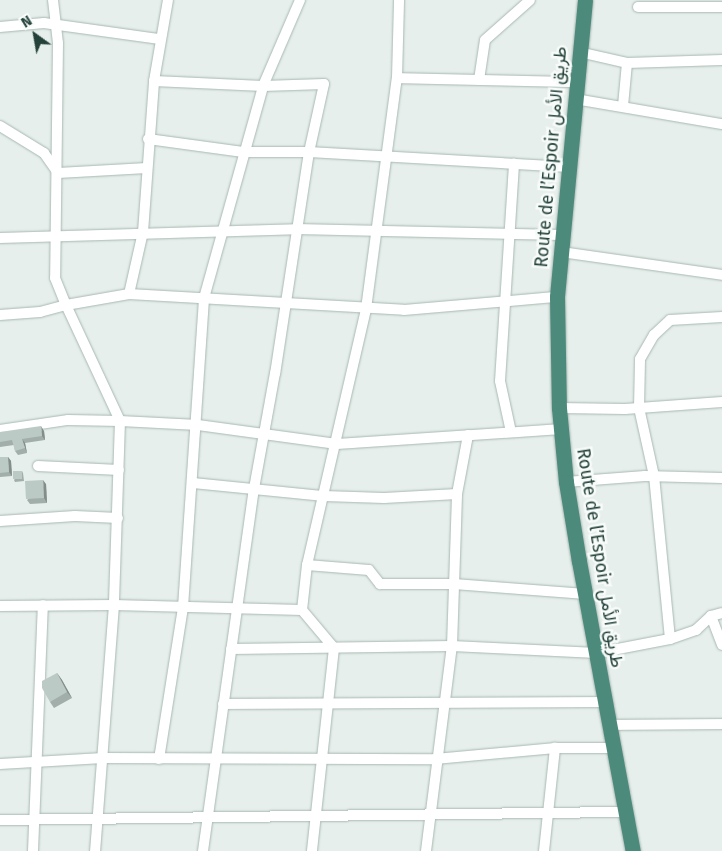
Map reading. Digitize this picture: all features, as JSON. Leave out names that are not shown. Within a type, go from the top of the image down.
[{"type":"highway","name":"Route de l’Espoir طريق الأمل","points":[[585,0],[557,297],[559,408],[566,482],[597,652],[623,812],[632,851]]},
{"type":"street","points":[[53,0],[57,24],[55,121],[58,173],[55,278],[120,421],[114,605],[95,851]]},
{"type":"street","points":[[129,294],[143,232],[148,168],[148,139],[154,81],[168,0]]},
{"type":"street","points":[[159,759],[184,607],[198,425],[204,298],[221,229],[263,86],[300,0]]},
{"type":"street","points":[[312,851],[314,814],[334,648],[302,610],[307,565],[366,309],[379,229],[397,78],[399,0]]},
{"type":"street","points":[[479,80],[486,40],[530,0]]},
{"type":"street","points":[[638,7],[722,7]]},
{"type":"street","points":[[0,27],[57,24],[160,39]]},
{"type":"street","points":[[579,52],[627,63],[722,60]]},
{"type":"street","points":[[623,106],[627,63]]},
{"type":"street","points":[[397,78],[576,82]]},
{"type":"street","points":[[154,81],[263,86],[324,84],[309,152],[254,488],[203,851]]},
{"type":"street","points":[[575,99],[722,124]]},
{"type":"street","points":[[0,126],[44,153],[58,173]]},
{"type":"street","points":[[148,139],[243,152],[309,152],[569,167]]},
{"type":"street","points":[[511,432],[500,381],[514,163]]},
{"type":"street","points":[[58,173],[148,168]]},
{"type":"street","points":[[0,238],[57,234],[221,229],[379,229],[562,235]]},
{"type":"street","points":[[560,252],[722,275]]},
{"type":"street","points":[[0,315],[40,312],[66,304],[129,294],[284,305],[404,310],[557,297]]},
{"type":"street","points":[[670,639],[654,476],[639,408],[640,359],[654,335],[670,320],[722,317]]},
{"type":"street","points":[[559,408],[639,408],[722,402]]},
{"type":"street","points":[[0,430],[68,420],[120,421],[198,425],[336,444],[561,429]]},
{"type":"street","points":[[426,851],[435,759],[445,704],[452,646],[457,494],[468,435]]},
{"type":"street","points":[[38,466],[119,470]]},
{"type":"street","points":[[566,482],[654,476],[722,478]]},
{"type":"street","points":[[193,483],[324,496],[384,498],[457,494]]},
{"type":"street","points":[[0,521],[75,516],[118,518]]},
{"type":"street","points":[[307,565],[369,570],[380,584],[454,584],[586,594]]},
{"type":"street","points":[[33,851],[35,764],[43,605]]},
{"type":"street","points":[[0,606],[114,605],[302,610]]},
{"type":"street","points":[[231,649],[452,646],[597,652],[670,639],[696,630],[711,616],[722,613]]},
{"type":"street","points":[[711,616],[722,645]]},
{"type":"street","points":[[223,704],[328,705],[604,702]]},
{"type":"street","points":[[608,725],[722,724]]},
{"type":"street","points":[[0,764],[35,764],[103,758],[215,760],[435,759],[555,748],[613,748]]},
{"type":"street","points":[[544,851],[546,811],[555,748]]},
{"type":"street","points":[[0,820],[35,818],[98,820],[314,814],[546,811],[623,812]]},
{"type":"building","points":[[41,426],[42,436],[22,439],[25,448],[15,451],[12,440],[0,442],[0,432]]},
{"type":"building","points":[[0,457],[8,457],[9,472],[0,473]]},
{"type":"building","points":[[13,471],[22,471],[22,479],[13,479]]},
{"type":"building","points":[[43,480],[44,498],[26,499],[25,481]]},
{"type":"building","points":[[57,673],[67,692],[50,702],[42,688],[42,681]]}]
